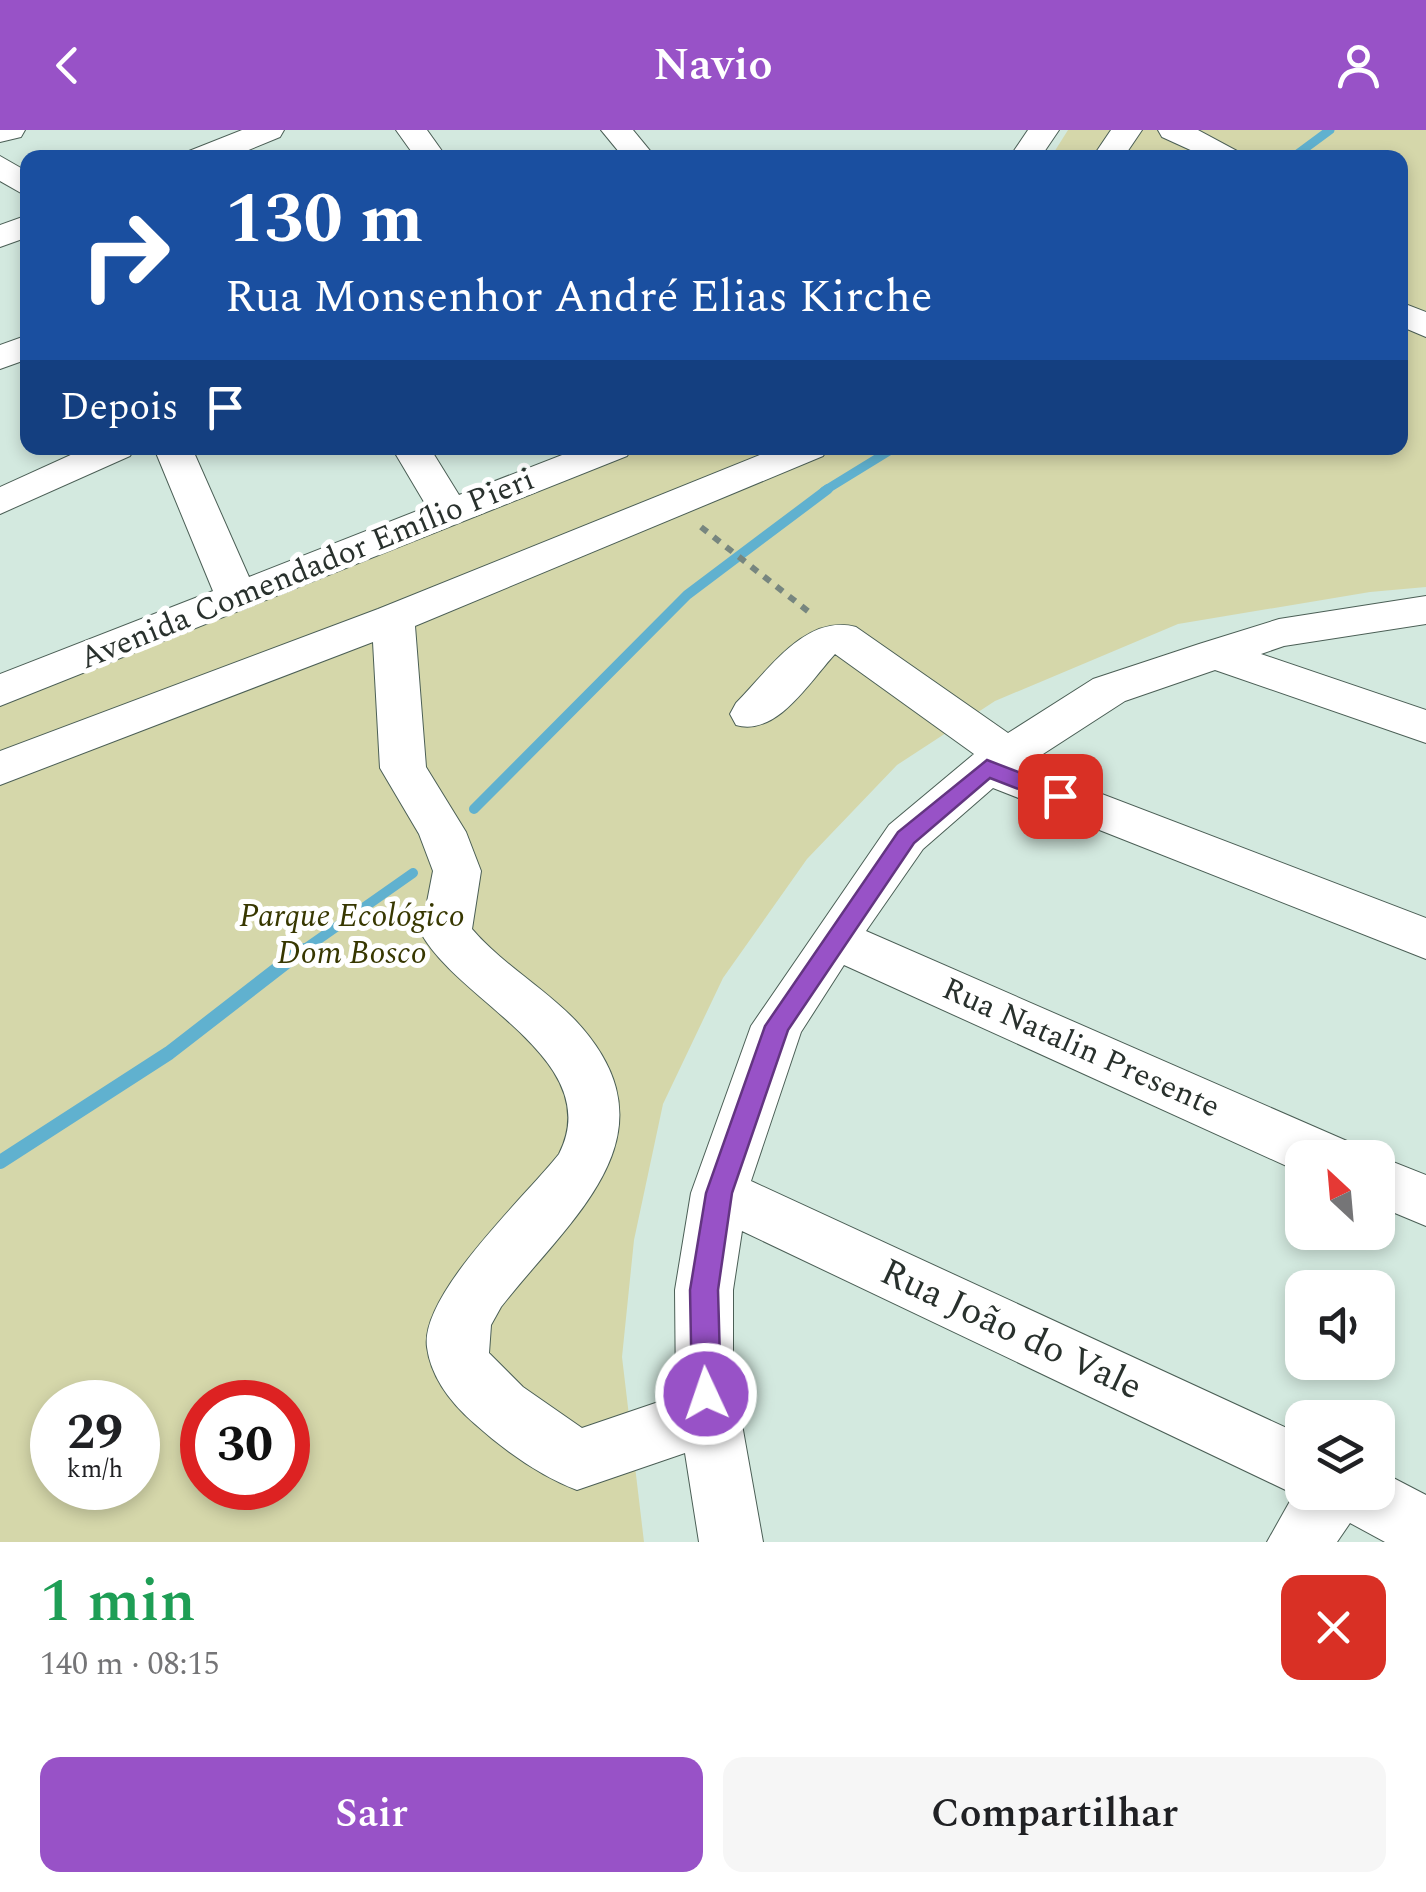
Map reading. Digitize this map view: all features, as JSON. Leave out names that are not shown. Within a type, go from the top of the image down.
[{"type":"street","points":[[0,134],[10,130]]},
{"type":"street","points":[[228,150],[269,130]]},
{"type":"street","points":[[616,130],[634,150]]},
{"type":"street","points":[[1173,130],[1218,150]]},
{"type":"street","points":[[0,165],[20,181]]},
{"type":"street","points":[[0,502],[101,455]]},
{"type":"street","points":[[176,455],[236,595]]},
{"type":"street","points":[[415,455],[450,512]]},
{"type":"street","name":"Avenida Comendador Emílio Pieri","points":[[0,690],[595,455]]},
{"type":"street","points":[[0,769],[393,619],[792,455]]},
{"type":"street","points":[[731,1542],[704,1374],[704,1290],[719,1193],[777,1026],[906,838],[997,761],[1109,690],[1279,633],[1426,610]]},
{"type":"street","points":[[393,619],[403,768],[442,832],[457,870],[446,932],[462,957],[567,1042],[593,1099],[590,1150],[534,1227],[466,1306],[455,1345],[462,1368],[516,1420],[577,1460],[709,1416]]},
{"type":"street","points":[[752,714],[821,643],[842,637],[997,761],[1426,939]]},
{"type":"street","points":[[1214,654],[1426,727]]},
{"type":"street","name":"Rua Natalin Presente","points":[[836,939],[1287,1140]]},
{"type":"street","points":[[1395,1187],[1426,1201]]},
{"type":"street","name":"Rua João do Vale","points":[[719,1193],[1285,1459]]},
{"type":"street","points":[[1300,1542],[1322,1510]]},
{"type":"street","points":[[1390,1510],[1426,1529]]},
{"type":"green space","name":"Parque Ecológico Dom Bosco","points":[[1068,130],[1426,130],[1426,587],[1370,592],[1178,624],[995,701],[897,765],[807,859],[723,978],[663,1104],[634,1240],[622,1357],[644,1542],[0,1542],[0,695],[610,455],[1408,455],[1408,150],[1055,150]]},
{"type":"waterway","points":[[1303,150],[1330,130]]},
{"type":"waterway","points":[[824,491],[883,455]]},
{"type":"waterway","points":[[474,809],[687,595],[828,489]]},
{"type":"waterway","points":[[299,953],[413,873]]},
{"type":"waterway","points":[[0,1162],[169,1053],[302,950]]},
{"type":"route","points":[[706,1394],[704,1290],[719,1193],[777,1026],[867,889],[906,838],[987,768],[1060,796]]}]
